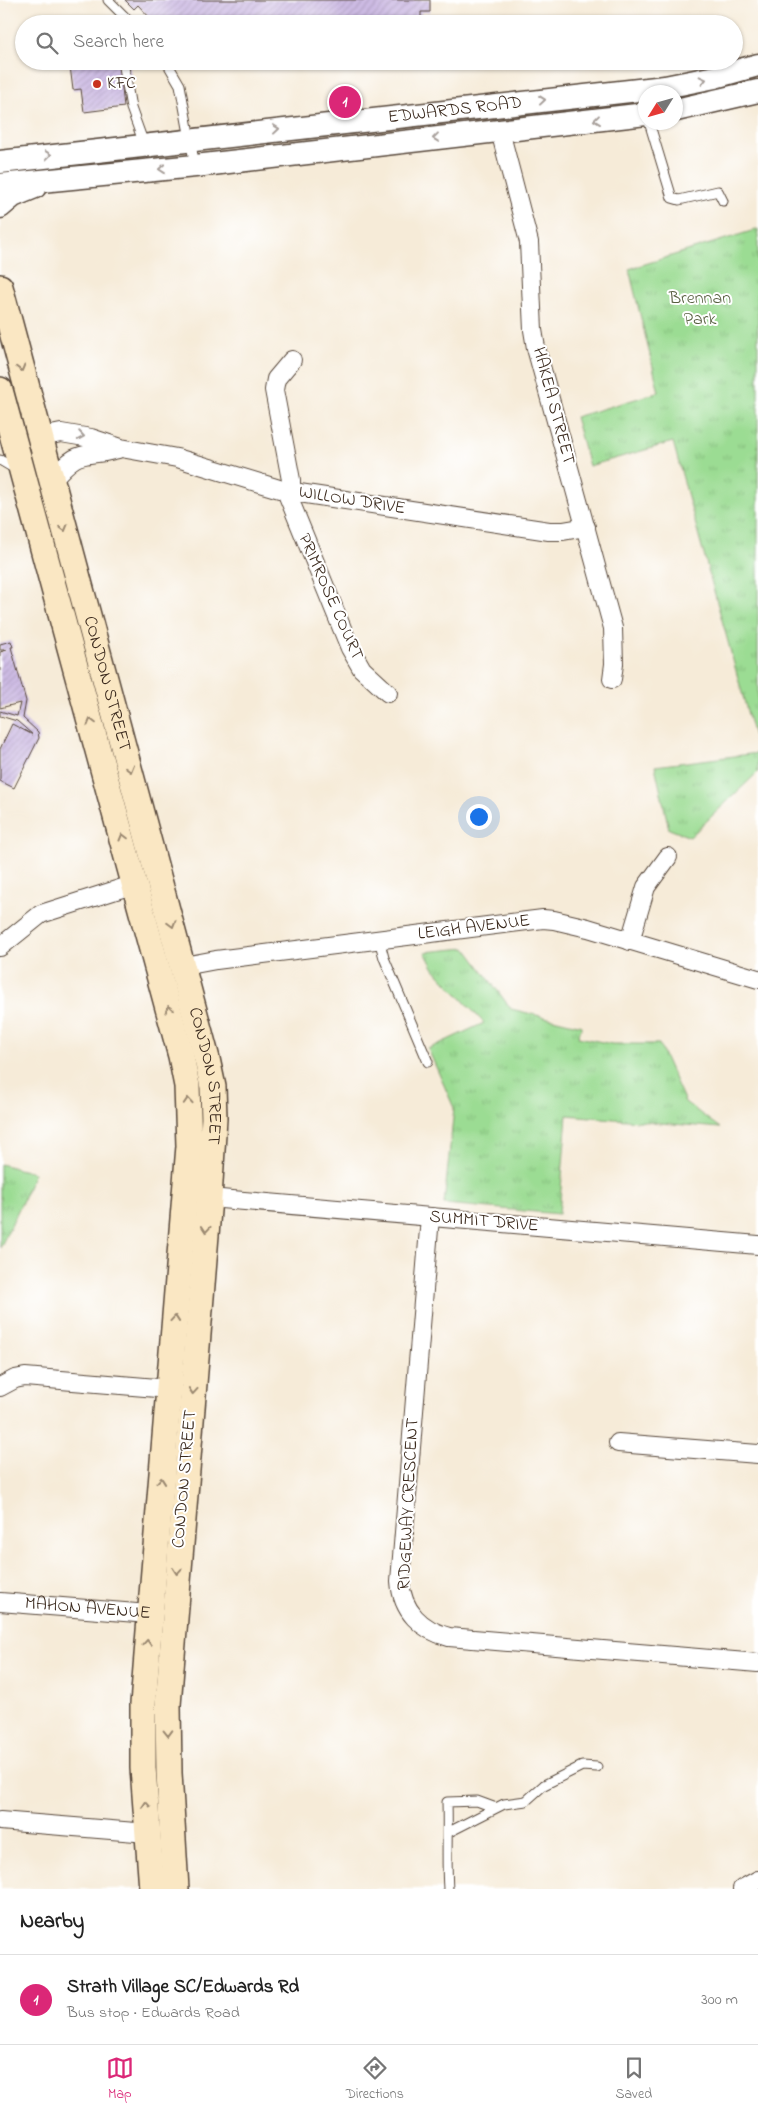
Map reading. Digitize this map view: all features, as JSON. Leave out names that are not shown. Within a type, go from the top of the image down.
[{"type":"main road","name":"CONDON STREET","points":[[0,287],[40,441],[184,966],[213,1087],[214,1118],[209,1198],[161,1614],[142,1736],[152,1889]]},
{"type":"main road","name":"CONDON STREET","points":[[0,390],[4,423],[24,474],[181,1056],[188,1105],[189,1146],[169,1389],[161,1614],[168,1705],[176,1889]]},
{"type":"main road","points":[[36,520],[38,485],[32,456],[40,441]]},
{"type":"main road","points":[[135,884],[159,878]]},
{"type":"main road","points":[[148,1833],[173,1832]]},
{"type":"street","name":"EDWARDS ROAD","points":[[743,69],[758,65]]},
{"type":"street","name":"EDWARDS ROAD","points":[[0,162],[144,144],[665,87],[740,70]]},
{"type":"street","points":[[683,108],[758,90]]},
{"type":"street","name":"EDWARDS ROAD","points":[[0,185],[195,166],[638,115]]},
{"type":"street","name":"HAKEA STREET","points":[[500,131],[529,242],[533,330],[536,348],[613,628],[614,664],[612,679]]},
{"type":"street","points":[[0,207],[13,196],[52,180]]},
{"type":"street","name":"PRIMROSE COURT","points":[[292,360],[276,379],[274,390],[292,480],[288,491],[356,659],[369,677],[388,693]]},
{"type":"street","name":"WILLOW DRIVE","points":[[40,441],[46,436],[61,433],[91,438],[121,448],[177,458],[288,491],[549,531],[586,527]]},
{"type":"street","name":"WILLOW DRIVE","points":[[51,481],[69,461],[77,456],[121,448]]},
{"type":"street","points":[[630,941],[646,887],[668,857]]},
{"type":"street","points":[[0,947],[41,914],[135,884]]},
{"type":"street","name":"LEIGH AVENUE","points":[[184,966],[216,960],[543,919],[568,923],[758,979]]},
{"type":"street","name":"SUMMIT DRIVE","points":[[209,1198],[758,1245]]},
{"type":"street","name":"RIDGEWAY CRESCENT","points":[[430,1217],[400,1581],[403,1601],[410,1612],[423,1627],[435,1634],[449,1637],[758,1663]]},
{"type":"street","points":[[0,1387],[15,1379],[25,1377],[169,1389]]},
{"type":"street","points":[[618,1442],[758,1454]]},
{"type":"street","name":"MAHON AVENUE","points":[[0,1602],[161,1614]]},
{"type":"street","points":[[0,1822],[148,1833]]},
{"type":"street","points":[[742,1889],[758,1880]]},
{"type":"lane","points":[[108,0],[123,15]]},
{"type":"lane","points":[[125,70],[131,108],[144,144]]},
{"type":"lane","points":[[171,70],[180,85],[195,166]]},
{"type":"lane","points":[[652,130],[672,198],[679,200],[718,191],[723,201]]},
{"type":"lane","points":[[0,460],[24,474]]},
{"type":"lane","points":[[379,939],[384,958],[428,1062]]},
{"type":"lane","points":[[448,1832],[508,1802],[526,1801],[544,1785],[582,1766],[597,1767]]},
{"type":"lane","points":[[448,1889],[446,1855],[448,1832],[447,1802],[477,1801],[496,1808]]},
{"type":"green space","name":"Brennan Park","points":[[758,229],[758,751],[673,442],[589,466],[575,417],[659,392],[629,269]]},
{"type":"green space","points":[[758,753],[758,772],[690,837],[669,829],[655,766]]},
{"type":"green space","points":[[466,948],[511,1009],[582,1026],[578,1037],[612,1044],[659,1044],[685,1102],[720,1128],[567,1115],[559,1214],[444,1204],[454,1108],[428,1049],[484,1023],[434,969],[425,952]]},
{"type":"green space","points":[[0,1164],[34,1173],[0,1248]]},
{"type":"building","points":[[125,0],[430,0],[430,12],[421,12],[421,15],[147,15],[138,5],[134,9]]},
{"type":"building","name":"KFC","points":[[70,70],[130,70],[131,78],[121,79],[124,107],[84,112],[81,89],[73,90]]},
{"type":"building","points":[[11,641],[26,701],[23,718],[38,732],[39,738],[14,788],[0,781],[0,749],[12,724],[33,735],[17,721],[0,716],[0,711],[17,716],[20,703],[0,708],[0,652],[7,650],[0,650],[0,644]]},
{"type":"place","name":"KFC","points":[[97,84]]},
{"type":"place","name":"Strath Village SC/Edwards Rd","points":[[345,102]]}]
